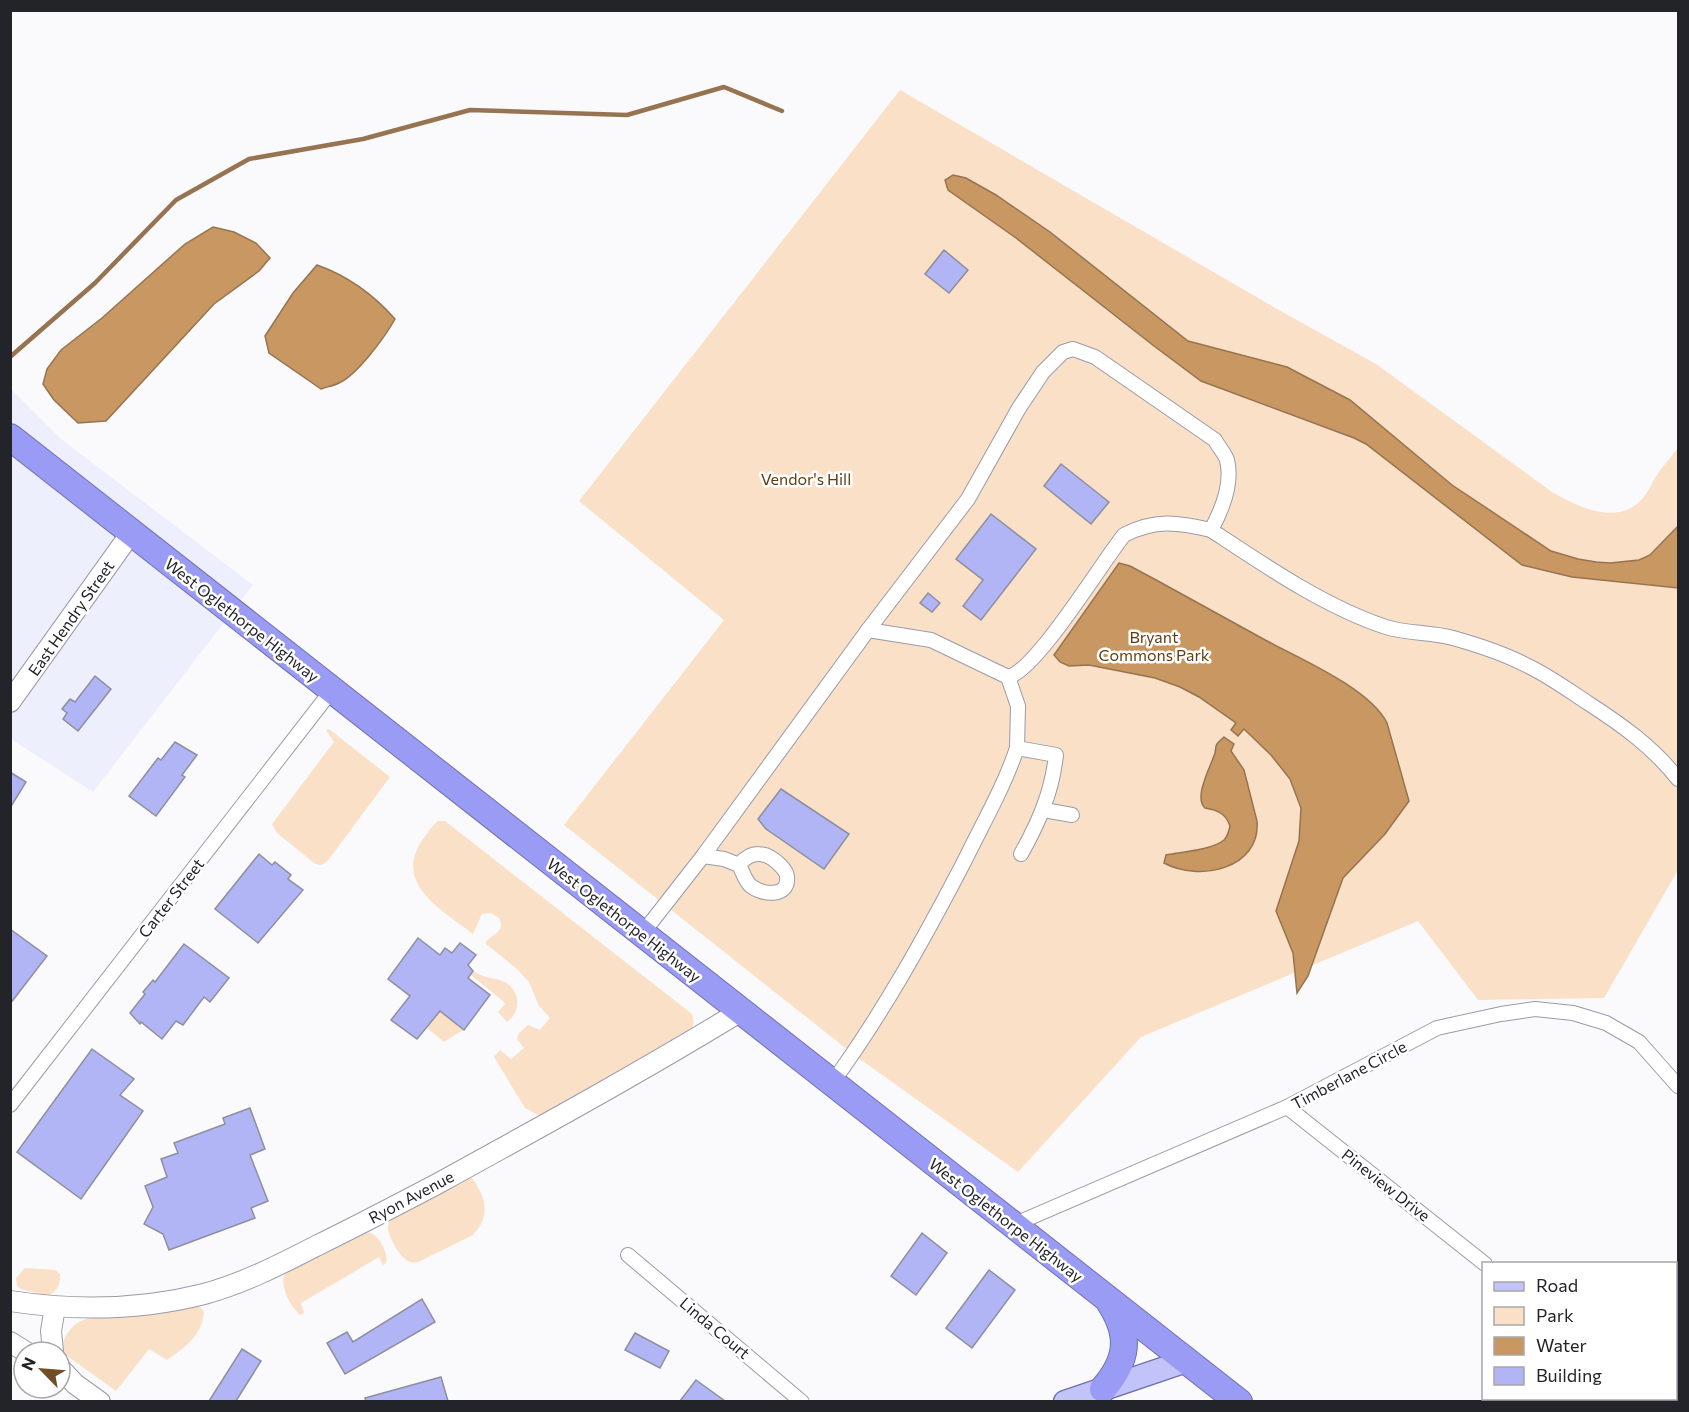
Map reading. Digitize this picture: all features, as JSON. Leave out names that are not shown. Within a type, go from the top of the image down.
[{"type":"highway","name":"West Oglethorpe Highway","points":[[10,437],[1239,1401]]},
{"type":"highway","points":[[1103,1389],[1114,1376],[1123,1359],[1125,1346],[1118,1315],[1108,1300]]},
{"type":"main road","points":[[1065,1401],[1186,1361]]},
{"type":"street","points":[[642,934],[703,856],[868,630],[968,499],[1012,419],[1043,372],[1063,352],[1073,349],[1095,357],[1215,440],[1227,459],[1228,488],[1211,530]]},
{"type":"street","points":[[1008,677],[1019,673],[1041,650],[1124,535],[1140,526],[1178,523],[1211,530],[1292,581],[1361,617],[1410,633],[1451,637],[1527,665],[1634,734],[1678,779]]},
{"type":"street","name":"East Hendry Street","points":[[10,702],[131,533]]},
{"type":"street","points":[[832,1083],[853,1054],[925,936],[987,815],[1017,748],[1018,706],[1008,677],[931,640],[868,630]]},
{"type":"street","name":"Carter Street","points":[[10,1105],[332,690]]},
{"type":"street","points":[[1017,748],[1056,755],[1044,810],[1021,854]]},
{"type":"street","points":[[1044,810],[1072,815]]},
{"type":"street","points":[[703,856],[724,859],[739,865]]},
{"type":"street","name":"Timberlane Circle","points":[[1013,1225],[1287,1107],[1437,1028],[1501,1014],[1535,1010],[1573,1013],[1606,1023],[1639,1042],[1678,1086]]},
{"type":"street","name":"Ryon Avenue","points":[[10,1301],[55,1307],[96,1308],[141,1305],[202,1294],[241,1282],[384,1213],[657,1062],[741,1011]]},
{"type":"street","name":"Pineview Drive","points":[[1287,1107],[1484,1262]]},
{"type":"street","name":"Linda Court","points":[[628,1255],[802,1401]]},
{"type":"street","points":[[52,1340],[55,1307]]},
{"type":"street","points":[[72,1382],[100,1401]]},
{"type":"shaded area","points":[[10,388],[61,439],[253,585],[93,792],[11,739]]},
{"type":"green space","name":"Bryant Commons Park","points":[[900,90],[1376,364],[1552,492],[1574,503],[1598,512],[1610,513],[1633,507],[1645,496],[1678,448],[1678,870],[1604,998],[1478,1000],[1418,921],[1141,1037],[1018,1172],[853,1054],[564,825],[724,620],[579,501]]},
{"type":"green space","points":[[329,729],[390,777],[329,859],[321,865],[314,863],[277,833],[272,824],[334,742],[326,730]]},
{"type":"green space","points":[[438,821],[445,821],[692,1014],[693,1025],[687,1035],[546,1113],[538,1115],[525,1108],[494,1057],[500,1050],[511,1059],[524,1048],[517,1039],[519,1033],[528,1025],[540,1030],[550,1018],[539,1006],[529,982],[485,943],[501,927],[499,918],[491,913],[482,914],[473,934],[435,905],[417,883],[413,869],[415,855],[423,839]]},
{"type":"green space","points":[[473,971],[505,982],[514,991],[517,1007],[512,1018],[507,1022],[498,1012],[505,1004],[503,1001],[471,975]]},
{"type":"green space","points":[[440,1011],[463,1030],[444,1042],[427,1028]]},
{"type":"green space","points":[[468,1176],[476,1184],[483,1197],[485,1208],[483,1219],[477,1230],[473,1235],[418,1262],[408,1261],[396,1249],[389,1233],[390,1218]]},
{"type":"green space","points":[[366,1232],[375,1235],[382,1244],[386,1254],[386,1263],[383,1265],[379,1257],[301,1303],[304,1313],[300,1315],[286,1296],[283,1284],[285,1273]]},
{"type":"green space","points":[[25,1268],[55,1270],[60,1274],[58,1287],[48,1296],[21,1289],[17,1286],[16,1278]]},
{"type":"green space","points":[[189,1306],[200,1307],[204,1312],[200,1328],[192,1340],[167,1360],[149,1349],[116,1391],[72,1359],[72,1340],[64,1340],[69,1331],[86,1319]]},
{"type":"water","points":[[953,175],[966,178],[996,195],[1050,232],[1188,341],[1287,367],[1350,400],[1452,485],[1551,551],[1596,562],[1639,560],[1650,555],[1678,526],[1678,588],[1572,577],[1522,565],[1366,444],[1201,381],[1016,238],[948,190],[945,180]]},
{"type":"water","points":[[213,227],[234,232],[256,243],[270,258],[259,271],[214,304],[106,421],[78,423],[54,400],[43,384],[47,369],[61,350],[102,318],[185,244]]},
{"type":"water","points":[[317,265],[359,287],[395,319],[378,345],[354,372],[339,383],[321,389],[269,353],[265,336],[293,293]]},
{"type":"water","points":[[1119,563],[1130,566],[1333,676],[1366,698],[1387,723],[1409,801],[1385,834],[1343,878],[1308,976],[1297,993],[1293,953],[1276,911],[1299,841],[1301,808],[1290,779],[1271,755],[1244,729],[1238,736],[1231,730],[1236,723],[1199,697],[1180,687],[1155,678],[1089,665],[1069,666],[1060,662],[1054,655]]},
{"type":"water","points":[[1224,737],[1234,744],[1231,751],[1244,770],[1257,821],[1256,837],[1249,850],[1239,860],[1225,867],[1210,871],[1178,869],[1164,863],[1166,855],[1212,846],[1224,840],[1227,835],[1230,826],[1226,818],[1218,811],[1205,808],[1201,797],[1216,745]]},
{"type":"building","points":[[944,250],[968,270],[949,293],[925,274]]},
{"type":"building","points":[[1061,464],[1109,502],[1091,524],[1044,486]]},
{"type":"building","points":[[991,514],[1036,549],[981,620],[963,606],[983,580],[956,559]]},
{"type":"building","points":[[928,593],[940,603],[932,612],[920,603]]},
{"type":"building","points":[[95,676],[111,689],[78,731],[63,719],[67,713],[62,709],[70,699],[75,702]]},
{"type":"building","points":[[175,742],[197,755],[182,775],[185,777],[156,816],[129,796],[158,758],[161,760]]},
{"type":"building","points":[[10,772],[26,782],[10,808]]},
{"type":"building","points":[[781,789],[849,834],[824,869],[766,829],[758,819]]},
{"type":"building","points":[[259,854],[272,865],[275,862],[291,875],[288,879],[303,890],[258,943],[215,909]]},
{"type":"building","points":[[10,929],[47,956],[10,1004]]},
{"type":"building","points":[[418,938],[440,955],[445,948],[452,953],[460,943],[476,955],[468,965],[473,971],[468,978],[490,995],[464,1030],[440,1011],[417,1039],[391,1020],[410,996],[388,979]]},
{"type":"building","points":[[184,944],[229,978],[210,1002],[204,997],[183,1025],[176,1021],[162,1039],[141,1022],[140,1024],[130,1013],[145,994],[143,992],[153,980],[155,982]]},
{"type":"building","points":[[92,1049],[134,1079],[120,1095],[143,1111],[81,1199],[17,1152]]},
{"type":"building","points":[[250,1108],[265,1149],[250,1155],[268,1201],[251,1208],[255,1218],[169,1250],[163,1234],[144,1224],[153,1207],[145,1186],[167,1177],[161,1159],[178,1153],[174,1143],[225,1124],[223,1118]]},
{"type":"building","points":[[922,1233],[947,1253],[916,1295],[891,1276]]},
{"type":"building","points":[[989,1270],[1015,1290],[972,1348],[946,1328]]},
{"type":"building","points":[[422,1299],[435,1322],[345,1374],[327,1343],[347,1332],[353,1342]]},
{"type":"building","points":[[635,1333],[669,1351],[660,1368],[625,1350]]},
{"type":"building","points":[[242,1349],[261,1361],[236,1401],[209,1401]]},
{"type":"building","points":[[441,1377],[448,1401],[366,1401],[365,1398]]},
{"type":"building","points":[[696,1380],[725,1401],[680,1401]]},
{"type":"waterway","points":[[10,357],[95,283],[176,200],[249,159],[363,139],[470,110],[627,115],[724,87],[782,111]]},
{"type":"park label","name":"Vendor's Hill","points":[[806,479]]}]
